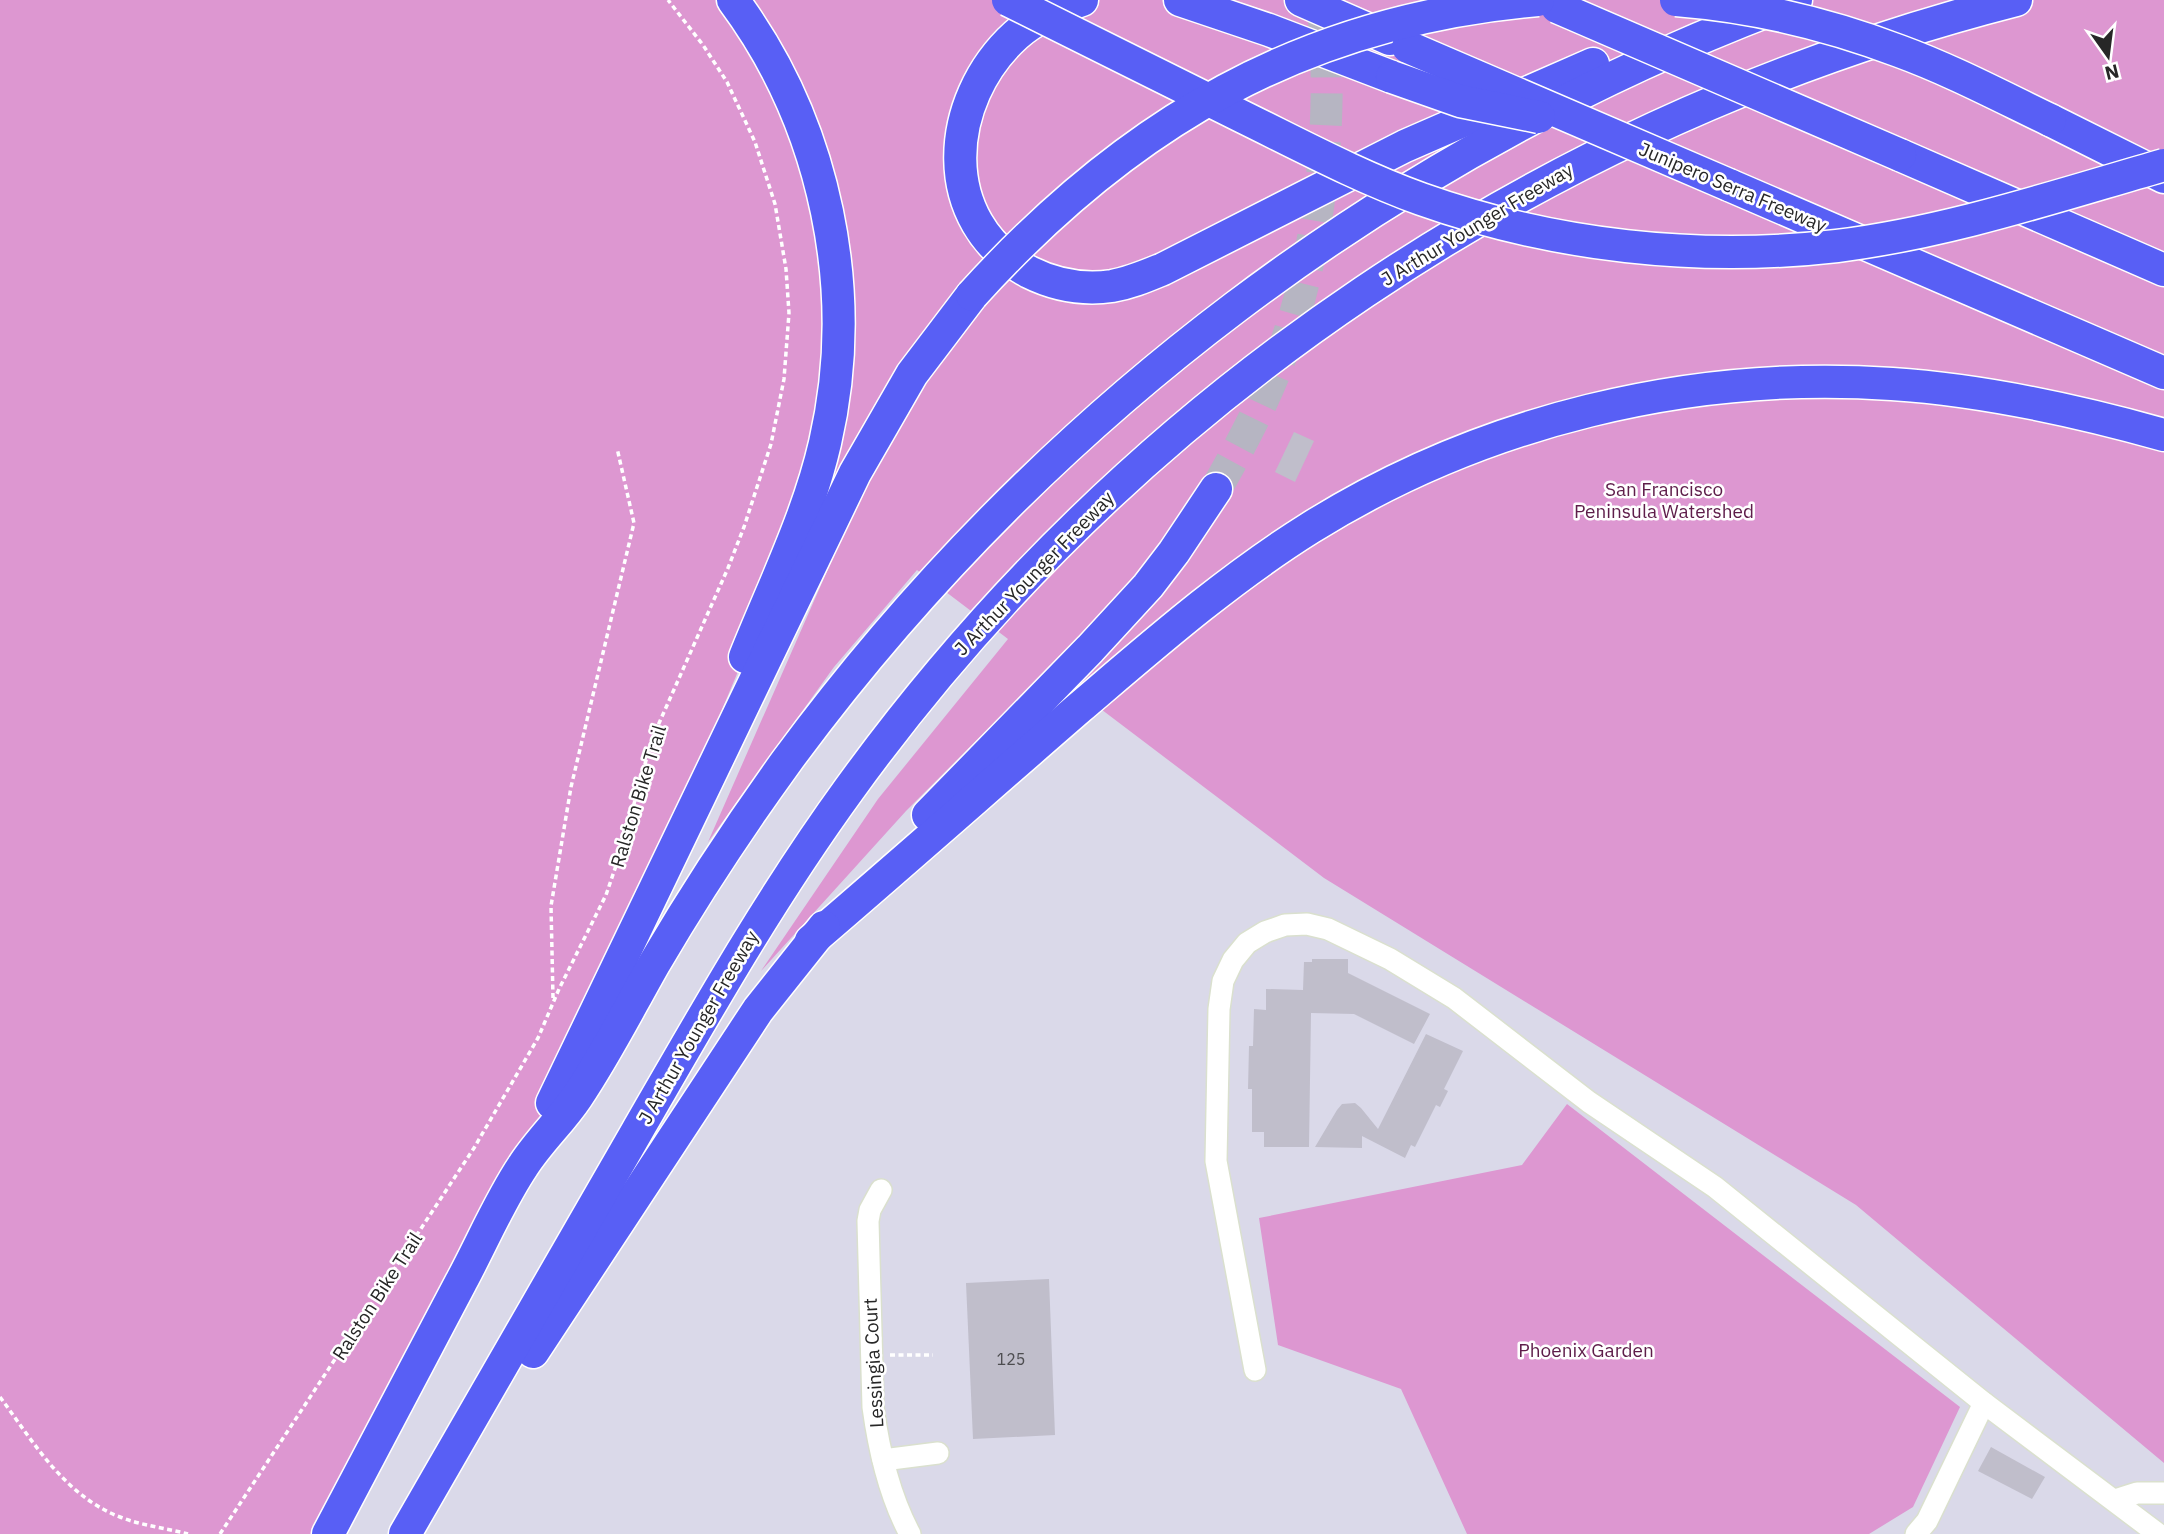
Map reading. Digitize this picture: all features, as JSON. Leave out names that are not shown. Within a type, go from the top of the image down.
[{"type":"highway","points":[[657,880],[811,489],[825,445],[836,377],[838,288],[828,217],[818,172],[784,83],[760,39],[733,0]]},
{"type":"highway","points":[[1007,0],[1392,188],[1479,217],[1598,243],[1727,252],[1838,246],[1898,237],[1956,224],[2164,165]]},
{"type":"highway","points":[[1082,0],[1054,10],[1033,22],[1015,36],[996,58],[980,81],[969,104],[959,154],[961,178],[968,203],[982,229],[1000,251],[1022,268],[1046,280],[1085,287],[1122,284],[1163,269],[1405,146],[1603,60],[1653,44],[1719,29]]},
{"type":"highway","points":[[1180,0],[1460,101],[1595,127]]},
{"type":"highway","name":"Junipero Serra Freeway","points":[[1301,0],[2164,373]]},
{"type":"highway","points":[[1676,0],[1735,7],[1863,38],[1942,68],[2164,177]]},
{"type":"highway","points":[[522,1167],[577,1097],[695,896],[740,827],[811,729],[943,573],[1074,440],[1139,382],[1242,300],[1312,249],[1387,201],[1538,113],[1719,29],[1796,0]]},
{"type":"highway","name":"J Arthur Younger Freeway","points":[[406,1532],[716,995],[802,856],[878,751],[938,675],[1017,587],[1101,502],[1206,410],[1309,329],[1417,257],[1528,191],[1639,134],[1751,86],[1876,41],[2016,0]]},
{"type":"highway","points":[[328,1534],[522,1167],[657,880],[874,437],[931,347],[972,295],[1026,237],[1100,172],[1158,130],[1227,89],[1303,54],[1387,27],[1474,8],[1546,2],[2164,270]]},
{"type":"highway","points":[[811,942],[1092,697],[1231,582],[1342,509],[1387,485],[1469,449],[1556,420],[1636,401],[1705,390],[1799,383],[1889,384],[1980,394],[2071,411],[2164,435]]},
{"type":"highway","points":[[406,1532],[440,1500],[552,1321],[739,1038],[811,942],[877,869],[1127,610],[1174,552],[1216,489]]},
{"type":"street","points":[[1255,1370],[1216,1161],[1219,1009],[1223,981],[1233,960],[1247,943],[1275,928],[1307,924],[1328,929],[1390,959],[1454,998],[1589,1102],[1715,1187],[1984,1403],[2158,1534]]},
{"type":"street","name":"Lessingia Court","points":[[881,1190],[870,1210],[868,1221],[873,1408],[894,1498],[910,1534]]},
{"type":"street","points":[[1928,1530],[1984,1403]]},
{"type":"street","points":[[883,1460],[938,1453]]},
{"type":"street","points":[[2115,1500],[2137,1493],[2164,1493]]},
{"type":"path","name":"Ralston Bike Trail","points":[[220,1534],[479,1141],[538,1038],[606,895],[652,739],[712,608],[744,527],[771,444],[784,379],[788,334],[788,291],[779,225],[755,142],[727,82],[703,45],[668,0]]},
{"type":"path","points":[[551,1007],[554,989],[551,906],[571,787],[635,523],[617,448]]},
{"type":"path","points":[[884,1354],[933,1355]]},
{"type":"path","points":[[0,1397],[56,1471],[86,1498],[121,1518],[188,1534]]},
{"type":"green space","name":"San Francisco Peninsula Watershed","points":[[0,0],[2164,0],[2164,1463],[1856,1205],[1324,878],[1048,669],[906,811],[761,971],[878,799],[1008,639],[917,570],[834,667],[708,842],[850,519],[781,569],[585,1036],[328,1534],[0,1534]]},
{"type":"green space","name":"Phoenix Garden","points":[[1567,1104],[1960,1407],[1913,1507],[1869,1534],[1467,1534],[1401,1389],[1278,1345],[1259,1218],[1522,1165]]},
{"type":"building","points":[[1294,432],[1314,441],[1295,482],[1275,472]]},
{"type":"building","points":[[1312,959],[1348,959],[1348,973],[1430,1014],[1414,1044],[1354,1014],[1311,1013],[1309,1147],[1264,1147],[1264,1132],[1252,1132],[1252,1089],[1248,1089],[1249,1046],[1253,1046],[1254,1009],[1266,1010],[1266,989],[1303,990],[1304,962],[1312,962]]},
{"type":"building","points":[[1426,1034],[1463,1051],[1444,1089],[1448,1091],[1440,1107],[1436,1105],[1415,1147],[1411,1145],[1405,1158],[1362,1136],[1362,1148],[1315,1147],[1342,1104],[1355,1103],[1378,1129]]},
{"type":"building","points":[[1049,1279],[1055,1435],[973,1439],[966,1283]]},
{"type":"building","points":[[1991,1447],[2045,1477],[2032,1499],[1978,1471]]},
{"type":"tunnel","points":[[1216,489],[1251,425],[1273,376],[1306,274],[1315,228],[1325,136],[1327,89],[1322,0]]}]
